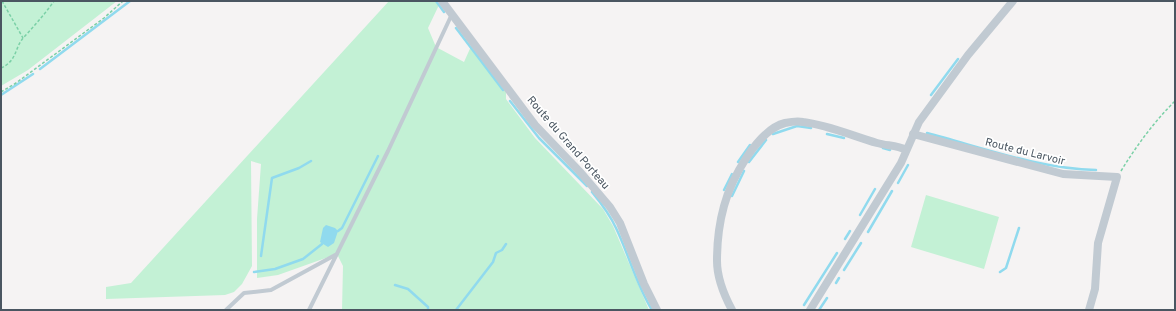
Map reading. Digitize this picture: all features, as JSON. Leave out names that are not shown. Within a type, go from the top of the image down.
[{"type":"street","name":"Route du Grand Porteau","points":[[442,1],[535,125],[581,173],[610,207],[620,223],[644,284],[657,310]]},
{"type":"street","points":[[810,310],[901,163],[919,122],[968,55],[1013,1]]},
{"type":"street","points":[[732,310],[722,292],[717,262],[724,205],[739,171],[753,148],[774,127],[786,123],[802,121],[879,144],[899,146],[906,150]]},
{"type":"street","name":"Route du Larvoir","points":[[913,134],[1063,174],[1117,177]]},
{"type":"street","points":[[1089,310],[1094,289],[1098,243],[1117,177]]},
{"type":"lane","points":[[309,310],[388,151],[452,14]]},
{"type":"lane","points":[[226,310],[244,293],[271,290],[337,254]]},
{"type":"path","points":[[2,1],[23,38]]},
{"type":"path","points":[[1,68],[11,62],[23,38],[38,24],[54,1]]},
{"type":"path","points":[[1,92],[22,79],[104,18],[123,1]]},
{"type":"path","points":[[1117,177],[1136,146],[1175,101]]},
{"type":"green space","points":[[1,1],[117,1],[28,70],[1,86]]},
{"type":"green space","points":[[389,1],[435,1],[439,5],[428,28],[436,47],[464,62],[473,42],[506,90],[506,99],[535,138],[603,209],[613,226],[649,310],[342,310],[343,266],[337,254],[278,275],[257,278],[257,219],[261,164],[251,161],[252,266],[242,284],[234,292],[225,295],[106,299],[106,287],[131,283]]},
{"type":"green space","points":[[926,195],[999,217],[984,269],[911,247]]},
{"type":"water","points":[[326,225],[335,228],[338,231],[334,243],[328,247],[320,242],[323,228]]},
{"type":"waterway","points":[[40,69],[130,1]]},
{"type":"waterway","points":[[436,1],[444,12]]},
{"type":"waterway","points":[[456,28],[503,90]]},
{"type":"waterway","points":[[931,95],[958,59]]},
{"type":"waterway","points":[[1,95],[33,74]]},
{"type":"waterway","points":[[510,101],[539,138],[587,186]]},
{"type":"waterway","points":[[773,134],[797,126],[811,128]]},
{"type":"waterway","points":[[927,133],[1032,162],[1075,169],[1096,170]]},
{"type":"waterway","points":[[827,134],[844,138]]},
{"type":"waterway","points":[[749,162],[766,140]]},
{"type":"waterway","points":[[738,162],[750,145]]},
{"type":"waterway","points":[[883,148],[890,150]]},
{"type":"waterway","points":[[338,231],[342,228],[378,156]]},
{"type":"waterway","points":[[261,256],[272,178],[299,168],[311,161]]},
{"type":"waterway","points":[[898,183],[908,165]]},
{"type":"waterway","points":[[732,196],[744,171]]},
{"type":"waterway","points":[[724,190],[732,174]]},
{"type":"waterway","points":[[860,215],[875,189]]},
{"type":"waterway","points":[[868,232],[892,191]]},
{"type":"waterway","points":[[592,192],[614,223],[641,290],[652,310]]},
{"type":"waterway","points":[[1000,272],[1006,268],[1019,228]]},
{"type":"waterway","points":[[845,239],[850,231]]},
{"type":"waterway","points":[[844,270],[861,243]]},
{"type":"waterway","points":[[254,272],[275,269],[303,259],[322,244]]},
{"type":"waterway","points":[[456,310],[493,262],[496,253],[502,250],[506,244]]},
{"type":"waterway","points":[[804,305],[837,253]]},
{"type":"waterway","points":[[836,283],[839,278]]},
{"type":"waterway","points":[[395,285],[408,289],[428,307],[428,310]]},
{"type":"waterway","points":[[819,310],[827,298]]}]
